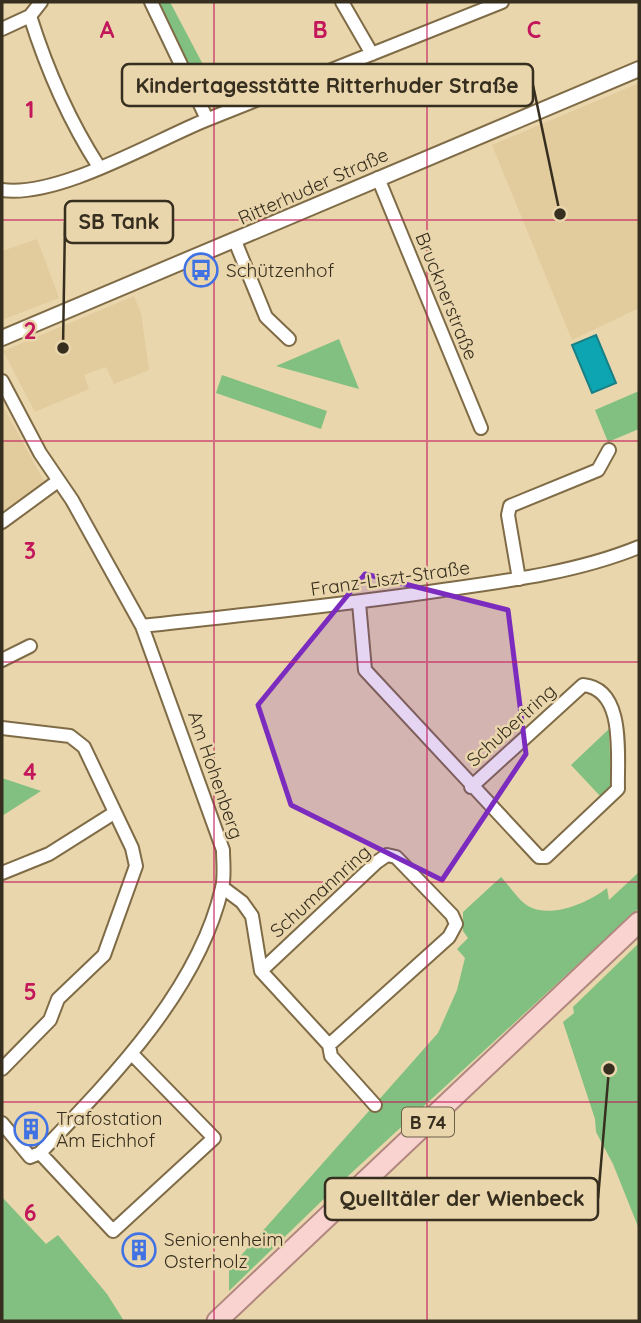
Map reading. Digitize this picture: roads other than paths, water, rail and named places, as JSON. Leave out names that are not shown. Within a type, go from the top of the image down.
[{"type":"main road","name":"B 74","points":[[216,1321],[639,922]]},
{"type":"street","points":[[2,29],[30,16],[41,2]]},
{"type":"street","points":[[151,2],[207,119]]},
{"type":"street","points":[[342,2],[372,54]]},
{"type":"street","points":[[2,190],[42,188],[99,167],[207,119],[502,2]]},
{"type":"street","points":[[30,16],[53,83],[74,128],[99,167]]},
{"type":"street","name":"Ritterhuder Straße","points":[[2,338],[235,242],[378,178],[639,69]]},
{"type":"street","name":"Brucknerstraße","points":[[378,178],[481,428]]},
{"type":"street","points":[[235,242],[267,317],[289,339]]},
{"type":"street","name":"Am Hohenberg","points":[[2,381],[142,626],[223,850],[222,887],[191,966],[132,1054],[35,1155]]},
{"type":"street","points":[[519,579],[508,515],[510,506],[598,470],[609,450]]},
{"type":"street","points":[[2,523],[58,481]]},
{"type":"street","name":"Franz-Liszt-Straße","points":[[142,626],[359,603],[519,579],[610,559],[639,547]]},
{"type":"street","name":"Schubertring","points":[[359,603],[365,670],[471,787],[539,857],[546,857],[618,789],[617,734],[608,697],[597,686],[583,685],[471,787]]},
{"type":"street","points":[[2,660],[30,646]]},
{"type":"street","points":[[2,728],[70,736],[84,747],[132,848],[136,866],[104,955],[58,999],[50,1020],[2,1069]]},
{"type":"street","points":[[2,873],[49,854],[114,813]]},
{"type":"street","name":"Schumannring","points":[[261,971],[387,855],[396,857],[452,915],[456,924],[449,937],[330,1045]]},
{"type":"street","name":"Schumannring","points":[[222,887],[243,902],[252,916],[261,971]]},
{"type":"street","points":[[261,971],[330,1045],[331,1056],[375,1105]]},
{"type":"street","points":[[2,1123],[113,1231],[214,1138],[132,1054]]},
{"type":"water","points":[[596,335],[616,383],[592,393],[572,345]]},
{"type":"place","name":"Kindertagesstätte Ritterhuder Straße","points":[[560,214]]},
{"type":"place","name":"Schützenhof","points":[[201,270]]},
{"type":"place","name":"SB Tank","points":[[63,348]]},
{"type":"place","name":"Quelltäler der Wienbeck","points":[[609,1069]]},
{"type":"place","name":"Trafostation Am Eichhof","points":[[31,1129]]},
{"type":"place","name":"Seniorenheim Osterholz","points":[[139,1250]]}]
